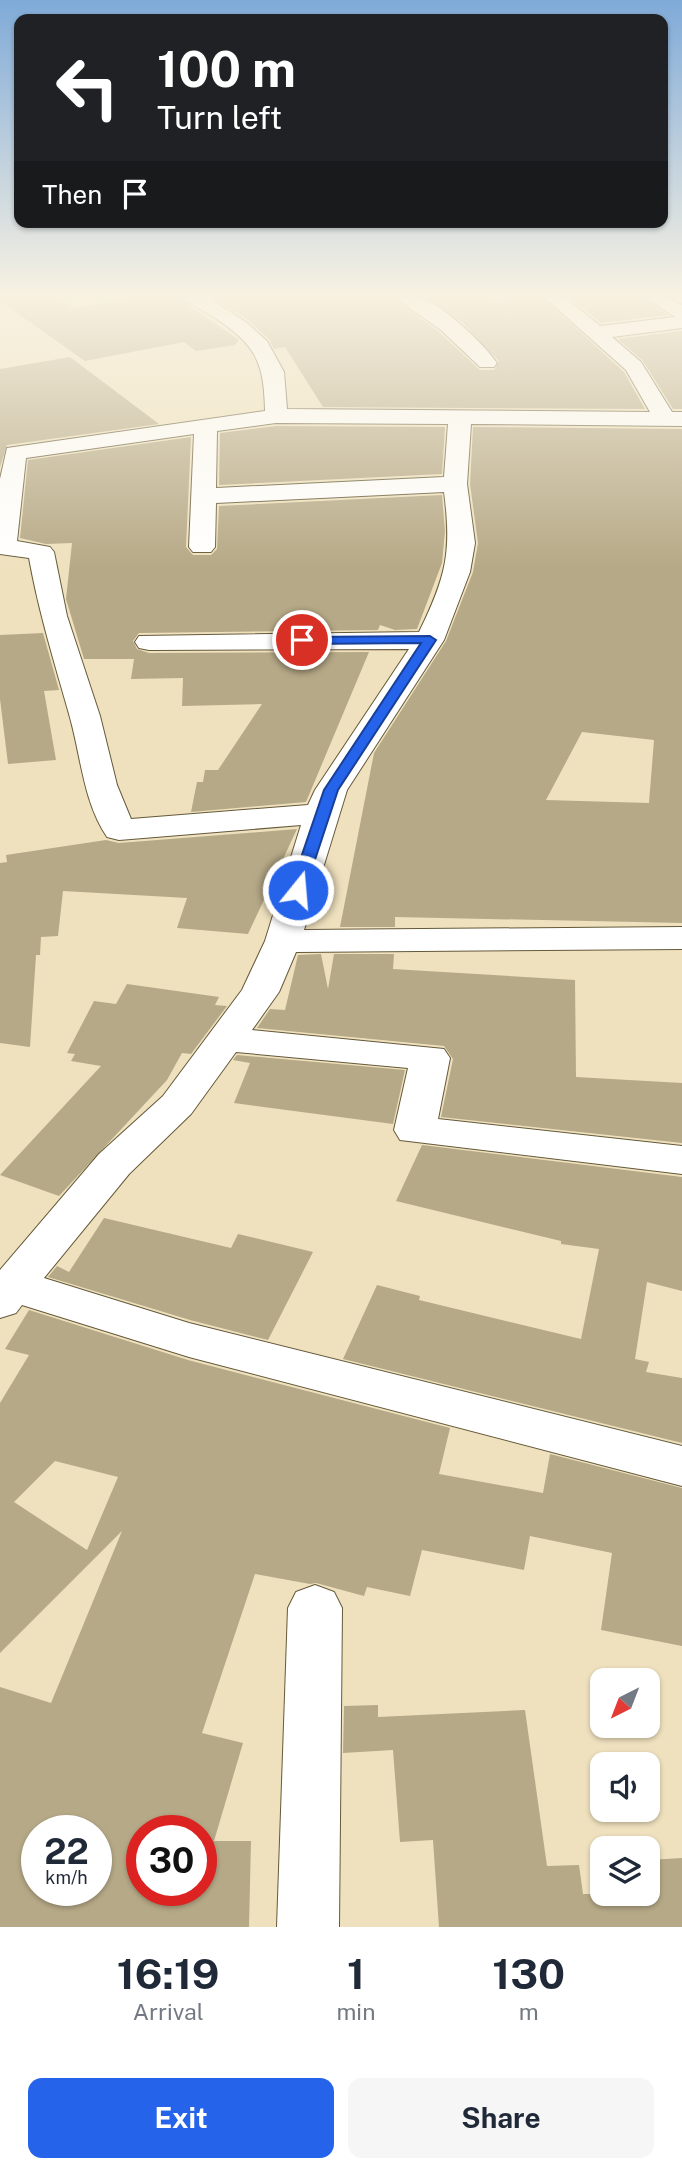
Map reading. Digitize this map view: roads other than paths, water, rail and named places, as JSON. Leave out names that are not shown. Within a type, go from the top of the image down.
[{"type":"street","points":[[274,387],[276,416]]},
{"type":"street","points":[[649,387],[673,419]]},
{"type":"street","points":[[321,814],[119,830],[101,785],[85,716],[53,617],[41,552],[2,546],[8,454],[276,416],[673,419]]},
{"type":"street","points":[[460,419],[455,484],[462,543],[452,584],[430,640],[331,790],[321,814],[282,941],[260,992],[177,1105],[114,1164],[7,1294],[682,1466]]},
{"type":"street","points":[[202,547],[206,426]]},
{"type":"street","points":[[205,496],[455,484]]},
{"type":"street","points":[[149,642],[430,640]]},
{"type":"street","points":[[282,941],[682,938]]},
{"type":"street","points":[[223,1039],[430,1058],[415,1130],[682,1160]]},
{"type":"street","points":[[308,1927],[315,1608]]}]
